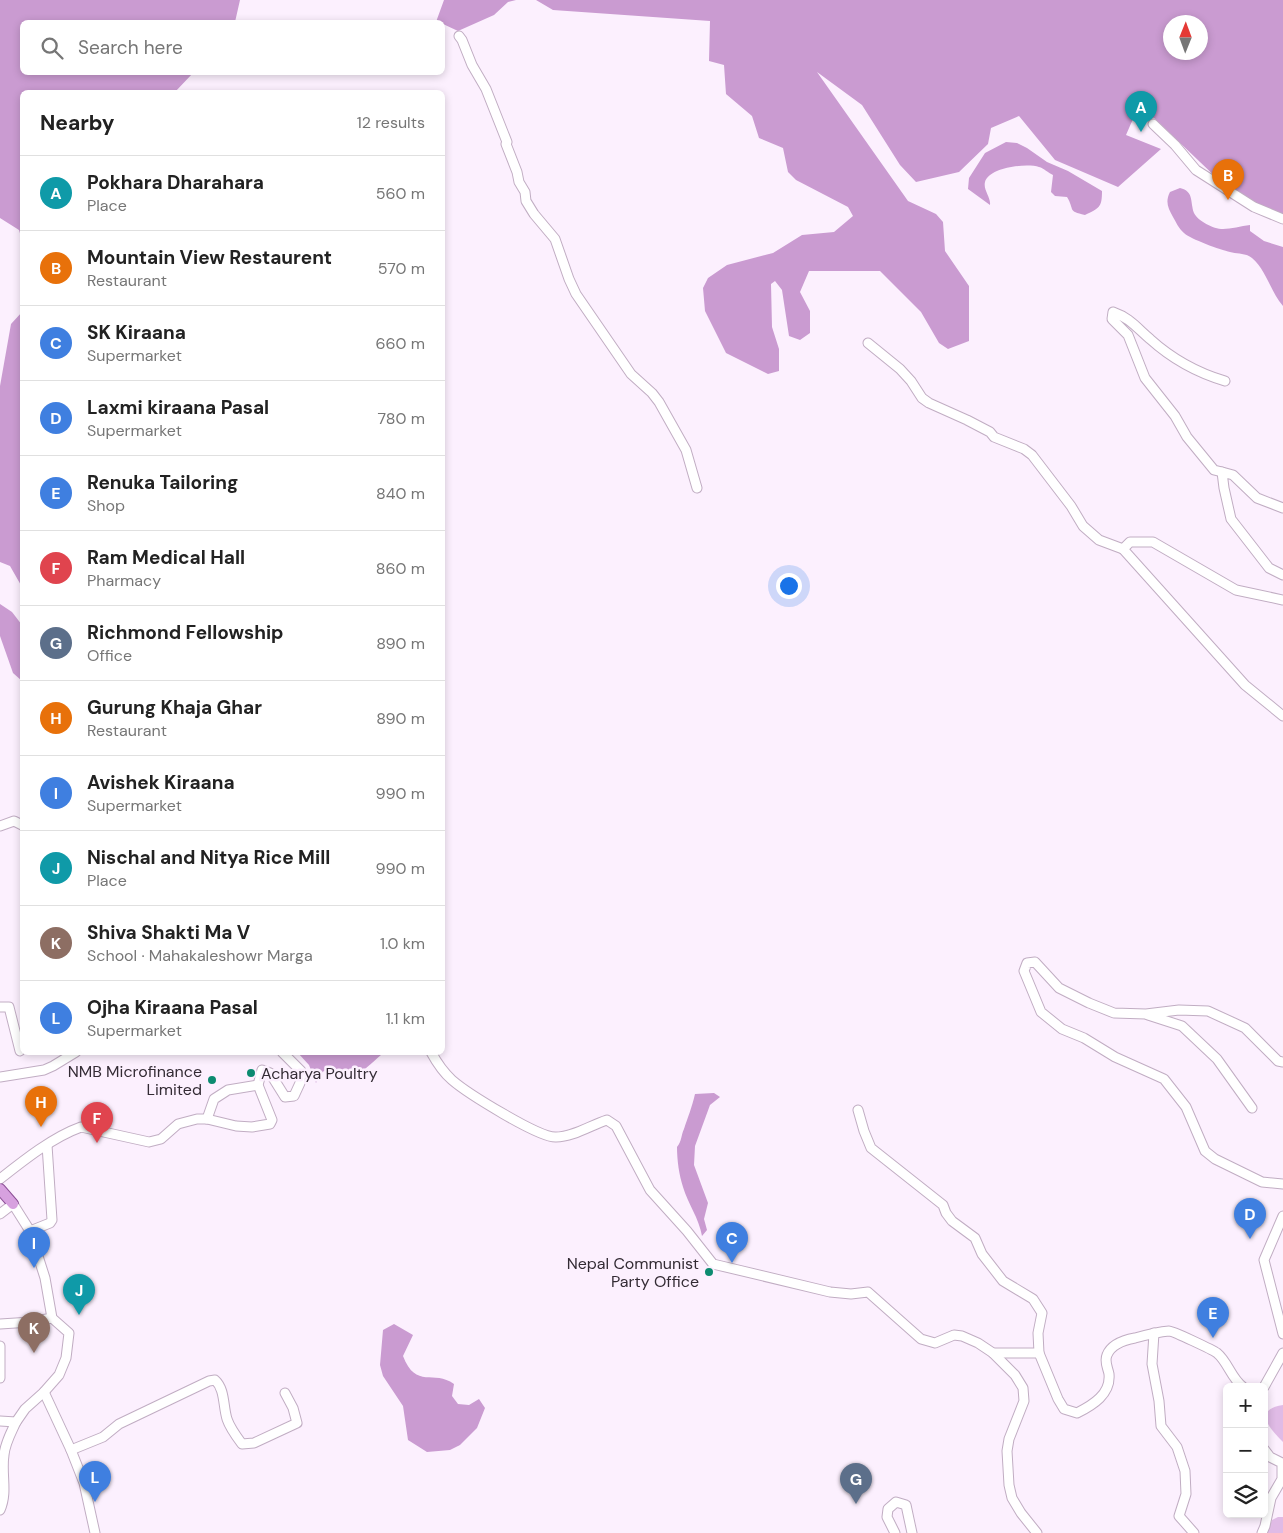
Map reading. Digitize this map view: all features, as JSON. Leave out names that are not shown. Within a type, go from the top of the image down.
[{"type":"main road","points":[[0,1189],[12,1204]]},
{"type":"street","points":[[459,36],[472,65],[483,82],[500,123],[519,182],[525,192],[526,201],[534,214],[555,239],[569,279],[585,308],[631,374],[652,393],[672,424],[686,450],[697,488]]},
{"type":"street","points":[[1153,124],[1175,145],[1196,170],[1254,207],[1283,219]]},
{"type":"street","points":[[1225,382],[1197,371],[1171,355],[1150,340],[1126,316],[1113,312],[1112,319],[1128,335],[1146,378],[1176,416],[1187,437],[1214,470],[1232,476],[1257,498],[1283,508]]},
{"type":"street","points":[[868,343],[900,369],[911,381],[922,398],[929,403],[990,432],[994,437],[1024,448],[1032,455],[1071,506],[1083,526],[1099,540],[1122,550],[1245,685],[1283,716]]},
{"type":"street","points":[[1222,472],[1231,519],[1269,568],[1283,574]]},
{"type":"street","points":[[1122,550],[1130,542],[1153,542],[1236,590],[1283,600]]},
{"type":"street","points":[[0,826],[14,821],[20,824]]},
{"type":"street","points":[[1283,1062],[1278,1061],[1245,1028],[1208,1011],[1179,1010],[1146,1014],[1114,1013],[1058,988],[1035,962],[1027,964],[1024,971],[1041,1012],[1062,1029],[1084,1038],[1115,1057],[1164,1079],[1186,1107],[1205,1151],[1215,1159],[1262,1182],[1283,1184]]},
{"type":"street","points":[[0,1007],[9,1007],[20,1052]]},
{"type":"street","points":[[1146,1014],[1182,1026],[1217,1059],[1252,1108]]},
{"type":"street","points":[[0,1077],[44,1070],[71,1055]]},
{"type":"street","points":[[0,1179],[28,1157],[72,1130],[81,1127],[148,1142],[161,1139],[178,1124],[207,1118],[219,1122],[252,1127],[270,1124],[272,1120],[258,1085],[262,1070],[270,1072],[285,1097],[294,1096],[300,1083],[301,1071],[285,1055]]},
{"type":"street","points":[[433,1055],[441,1069],[453,1081],[495,1109],[540,1134],[555,1137],[568,1135],[607,1120],[616,1126],[650,1190],[687,1231],[713,1264],[830,1292],[851,1294],[868,1292],[921,1339],[935,1343],[954,1335],[962,1336],[993,1352],[1015,1375],[1023,1388],[1024,1400],[1009,1439],[1007,1452],[1009,1485],[1012,1498],[1037,1533]]},
{"type":"street","points":[[207,1118],[214,1099],[228,1090],[258,1085]]},
{"type":"street","points":[[858,1110],[871,1148],[943,1205],[952,1221],[975,1238],[982,1254],[1003,1281],[1033,1299],[1042,1314],[1038,1333],[1039,1354],[1064,1409],[1078,1413],[1094,1403],[1106,1391],[1109,1380],[1106,1356],[1111,1349],[1130,1339],[1154,1333],[1171,1331],[1218,1354],[1238,1383]]},
{"type":"street","points":[[30,1231],[52,1220],[47,1145]]},
{"type":"street","points":[[0,1214],[12,1204],[30,1231],[45,1278],[52,1318],[69,1333],[66,1358],[60,1375],[25,1409],[7,1441],[4,1454],[5,1478],[0,1510]]},
{"type":"street","points":[[1283,1216],[1264,1260],[1283,1334]]},
{"type":"street","points":[[0,1324],[31,1322],[52,1318]]},
{"type":"street","points":[[1154,1333],[1152,1364],[1159,1401],[1161,1426],[1177,1447],[1185,1471],[1186,1494],[1180,1516],[1194,1533]]},
{"type":"street","points":[[0,1346],[0,1378]]},
{"type":"street","points":[[993,1352],[1039,1354]]},
{"type":"street","points":[[1266,1383],[1283,1353]]},
{"type":"street","points":[[71,1450],[103,1437],[119,1424],[209,1381],[215,1380],[221,1385],[227,1420],[232,1429],[242,1444],[254,1443],[297,1423],[293,1408],[285,1393]]},
{"type":"street","points":[[44,1392],[84,1483],[95,1533]]},
{"type":"street","points":[[0,1421],[16,1422]]},
{"type":"street","points":[[1262,1533],[1271,1498],[1282,1479],[1282,1463],[1268,1454]]},
{"type":"street","points":[[895,1533],[887,1517],[888,1509],[896,1502],[906,1506],[912,1533]]},
{"type":"shaded area","points":[[0,0],[240,0],[235,20],[20,20],[20,75],[191,75],[177,90],[20,90],[20,233],[19,230],[0,218]]},
{"type":"shaded area","points":[[444,0],[516,0],[508,2],[494,15],[458,31],[445,25],[445,20],[437,20]]},
{"type":"shaded area","points":[[536,0],[1283,0],[1283,215],[1259,205],[1223,184],[1154,118],[1136,112],[1126,135],[1161,149],[1118,187],[1055,160],[1019,116],[991,128],[988,144],[959,172],[916,182],[900,165],[862,105],[817,72],[908,201],[936,214],[943,222],[945,251],[969,286],[969,341],[948,349],[939,343],[921,312],[880,271],[809,271],[800,292],[810,311],[810,333],[800,340],[789,336],[782,290],[775,281],[771,284],[772,327],[779,349],[779,371],[768,374],[726,353],[705,311],[703,288],[708,278],[727,265],[773,253],[802,235],[834,232],[853,216],[848,207],[796,180],[788,172],[783,148],[759,138],[752,116],[726,94],[724,65],[709,61],[710,21],[553,10]]},
{"type":"shaded area","points":[[1006,142],[1017,143],[1027,148],[1047,162],[1068,171],[1102,191],[1099,207],[1085,215],[1074,211],[1067,197],[1055,196],[1051,192],[1053,175],[1033,166],[1009,167],[988,177],[985,185],[990,205],[968,189],[969,178],[985,153]]},
{"type":"shaded area","points":[[1180,188],[1190,194],[1194,213],[1206,224],[1223,229],[1250,225],[1250,231],[1264,241],[1283,247],[1283,306],[1261,269],[1252,258],[1206,244],[1181,230],[1167,202],[1170,192]]},
{"type":"shaded area","points":[[20,314],[20,584],[10,566],[0,562],[0,386],[11,324]]},
{"type":"shaded area","points":[[0,604],[12,612],[20,622],[20,679],[13,673],[0,636]]},
{"type":"shaded area","points":[[300,1055],[381,1055],[356,1074],[344,1075],[324,1071],[320,1074],[316,1083],[309,1065]]},
{"type":"shaded area","points":[[714,1093],[720,1097],[710,1105],[695,1146],[694,1165],[708,1203],[704,1219],[707,1230],[702,1236],[685,1193],[677,1147],[681,1140],[695,1094]]},
{"type":"shaded area","points":[[394,1324],[413,1335],[403,1356],[414,1373],[420,1376],[447,1380],[454,1384],[452,1396],[458,1404],[469,1405],[479,1399],[485,1408],[477,1428],[460,1445],[450,1450],[427,1452],[408,1440],[403,1406],[383,1376],[380,1365],[383,1330]]},
{"type":"shaded area","points":[[1283,1405],[1283,1442],[1268,1424],[1268,1411]]},
{"type":"shaded area","points":[[1283,1517],[1283,1533],[1267,1533],[1272,1520]]},
{"type":"place","name":"Pokhara Dharahara","points":[[1141,132]]},
{"type":"place","name":"Mountain View Restaurent","points":[[1228,200]]},
{"type":"place","name":"Acharya Poultry","points":[[251,1073]]},
{"type":"place","name":"NMB Microfinance Limited","points":[[212,1080]]},
{"type":"place","name":"Gurung Khaja Ghar","points":[[41,1127]]},
{"type":"place","name":"Ram Medical Hall","points":[[97,1143]]},
{"type":"place","name":"Laxmi kiraana Pasal","points":[[1250,1239]]},
{"type":"place","name":"SK Kiraana","points":[[732,1263]]},
{"type":"place","name":"Avishek Kiraana","points":[[34,1268]]},
{"type":"place","name":"Nepal Communist Party Office","points":[[709,1272]]},
{"type":"place","name":"Nischal and Nitya Rice Mill","points":[[79,1315]]},
{"type":"place","name":"Renuka Tailoring","points":[[1213,1338]]},
{"type":"place","name":"Shiva Shakti Ma V","points":[[34,1353]]},
{"type":"place","name":"Ojha Kiraana Pasal","points":[[95,1502]]},
{"type":"place","name":"Richmond Fellowship","points":[[856,1504]]}]
